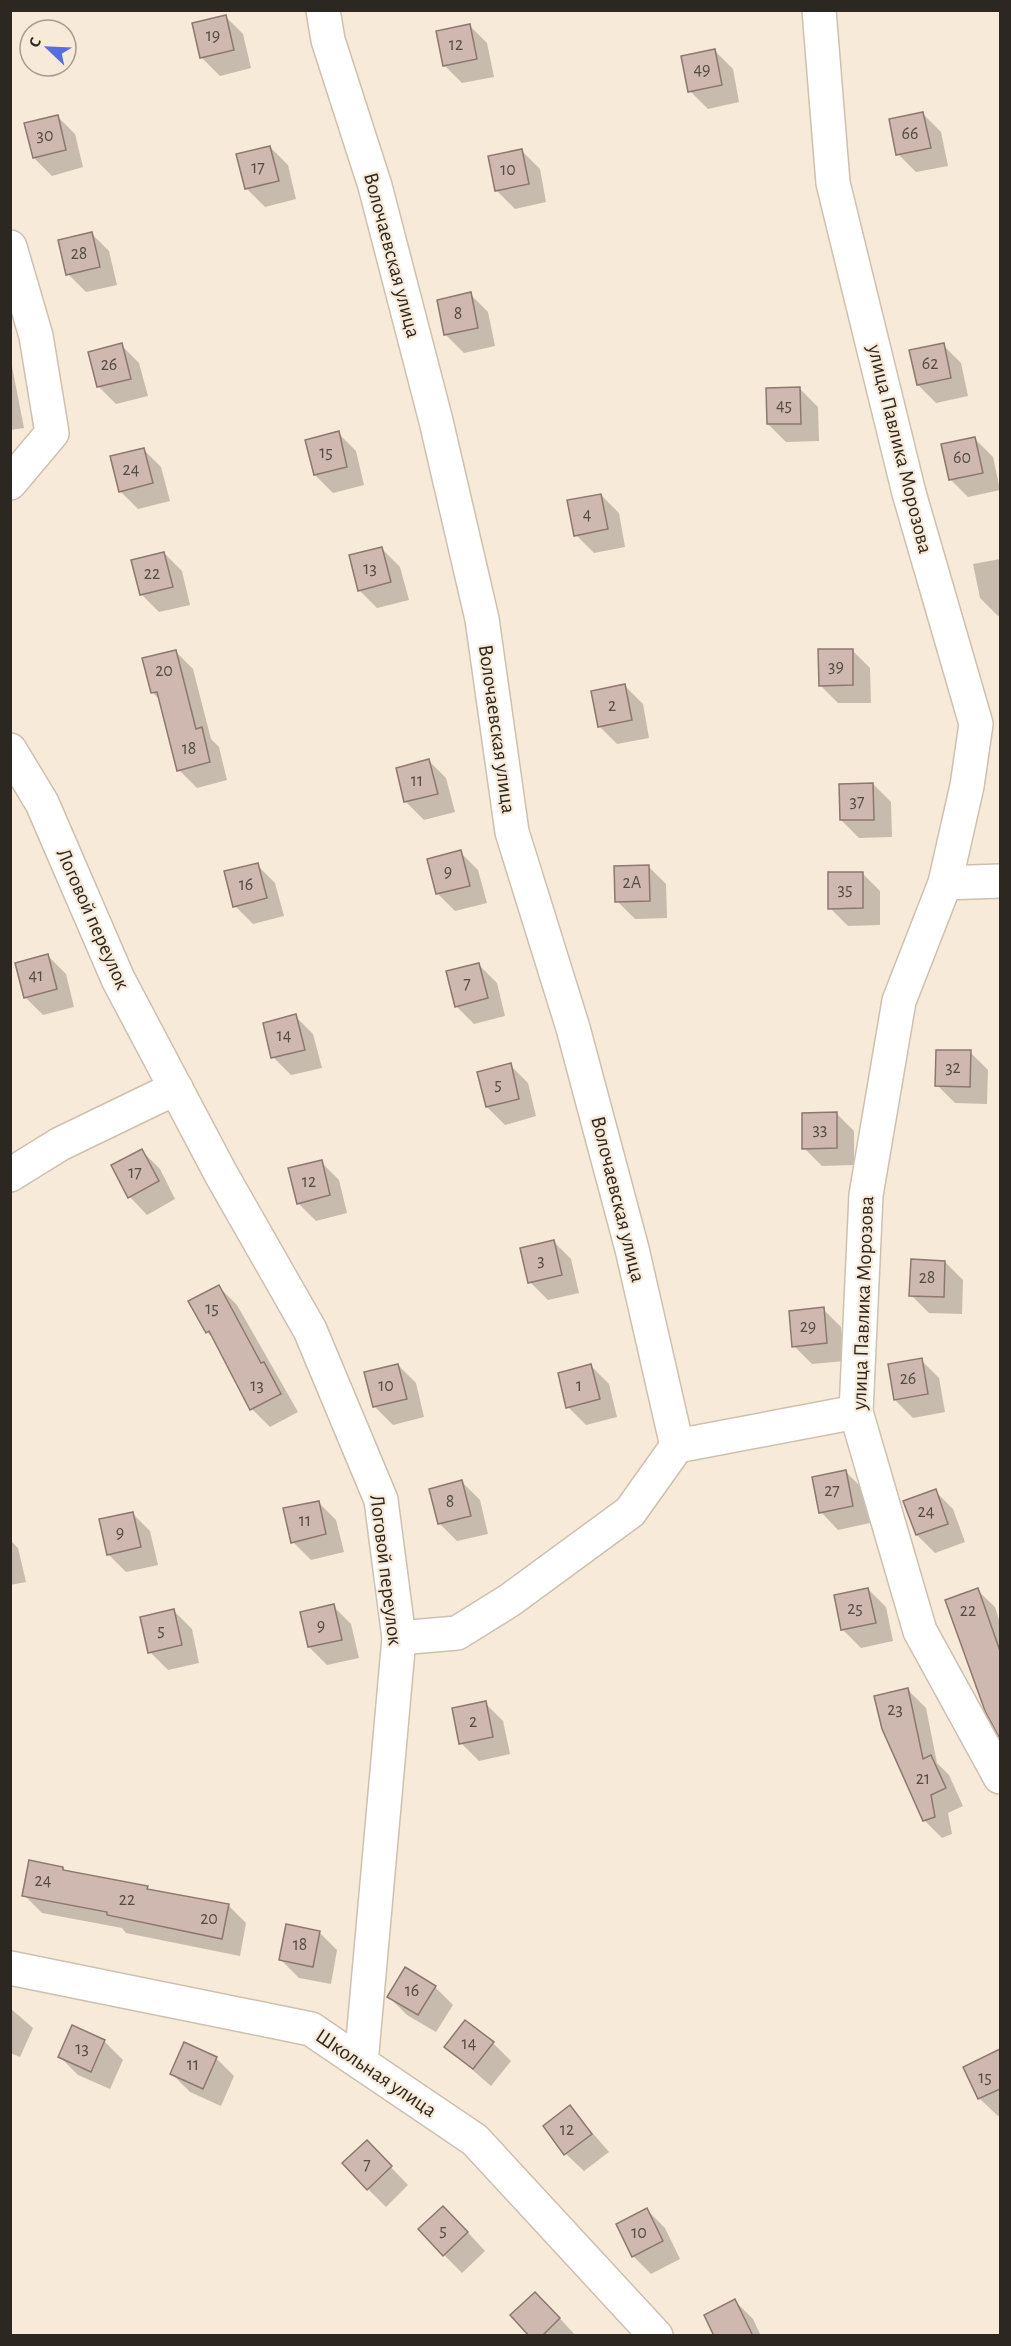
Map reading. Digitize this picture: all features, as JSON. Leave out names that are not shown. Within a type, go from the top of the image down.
[{"type":"street","name":"Волочаевская улица","points":[[323,10],[328,40],[375,186],[436,421],[482,619],[512,832],[576,1039],[632,1249],[677,1446]]},
{"type":"street","name":"улица Павлика Морозова","points":[[819,10],[833,183],[909,493],[976,724],[968,786],[945,883],[899,1001],[866,1195],[856,1412],[920,1631],[1000,1778]]},
{"type":"street","points":[[10,247],[36,336],[52,434],[10,483]]},
{"type":"street","name":"Логовой переулок","points":[[10,750],[42,802],[118,979],[221,1174],[310,1330],[381,1500],[399,1638],[361,2062]]},
{"type":"street","points":[[945,883],[1000,881]]},
{"type":"street","points":[[10,1175],[60,1144],[176,1088]]},
{"type":"street","points":[[399,1638],[457,1633],[510,1600],[630,1512],[677,1446],[856,1412]]},
{"type":"street","name":"Школьная улица","points":[[10,1968],[311,2029],[475,2140],[656,2336]]},
{"type":"building","points":[[226,15],[234,50],[200,58],[192,23]]},
{"type":"building","points":[[470,24],[477,59],[443,66],[436,31]]},
{"type":"building","points":[[715,49],[722,85],[688,92],[681,56]]},
{"type":"building","points":[[923,112],[931,148],[896,155],[889,119]]},
{"type":"building","points":[[58,115],[66,150],[33,158],[24,123]]},
{"type":"building","points":[[270,146],[279,181],[245,189],[236,154]]},
{"type":"building","points":[[522,149],[529,184],[495,191],[488,156]]},
{"type":"building","points":[[92,232],[100,267],[66,275],[58,240]]},
{"type":"building","points":[[471,292],[478,328],[444,335],[437,300]]},
{"type":"building","points":[[122,343],[131,379],[97,387],[88,352]]},
{"type":"building","points":[[944,343],[951,378],[917,385],[909,350]]},
{"type":"building","points":[[800,387],[801,424],[767,424],[766,388]]},
{"type":"building","points":[[339,431],[347,467],[314,475],[305,440]]},
{"type":"building","points":[[975,437],[983,473],[949,480],[941,444]]},
{"type":"building","points":[[144,448],[153,483],[119,492],[110,456]]},
{"type":"building","points":[[601,494],[608,529],[574,536],[567,500]]},
{"type":"building","points":[[382,547],[391,582],[358,591],[349,555]]},
{"type":"building","points":[[164,552],[173,587],[140,595],[131,560]]},
{"type":"building","points":[[818,649],[853,649],[853,685],[819,686]]},
{"type":"building","points":[[176,650],[196,729],[202,727],[210,762],[177,771],[157,692],[151,693],[142,658]]},
{"type":"building","points":[[625,684],[632,720],[598,727],[591,691]]},
{"type":"building","points":[[429,759],[438,794],[404,802],[396,768]]},
{"type":"building","points":[[873,783],[874,820],[840,820],[839,784]]},
{"type":"building","points":[[461,850],[470,886],[436,894],[427,859]]},
{"type":"building","points":[[258,863],[267,898],[233,907],[224,871]]},
{"type":"building","points":[[649,865],[650,901],[615,902],[614,866]]},
{"type":"building","points":[[828,872],[863,872],[863,908],[828,909]]},
{"type":"building","points":[[48,954],[57,989],[24,998],[15,963]]},
{"type":"building","points":[[479,963],[488,998],[455,1007],[446,971]]},
{"type":"building","points":[[296,1014],[305,1050],[271,1058],[263,1023]]},
{"type":"building","points":[[936,1050],[971,1050],[970,1087],[935,1086]]},
{"type":"building","points":[[511,1063],[519,1099],[486,1107],[477,1072]]},
{"type":"building","points":[[837,1112],[837,1148],[802,1149],[802,1113]]},
{"type":"building","points":[[142,1149],[159,1181],[128,1198],[111,1165]]},
{"type":"building","points":[[322,1160],[330,1195],[297,1204],[288,1168]]},
{"type":"building","points":[[554,1240],[562,1275],[528,1283],[520,1248]]},
{"type":"building","points":[[911,1259],[945,1261],[944,1297],[909,1296]]},
{"type":"building","points":[[219,1285],[261,1363],[264,1362],[281,1394],[250,1410],[209,1331],[206,1333],[188,1301]]},
{"type":"building","points":[[824,1307],[827,1343],[792,1347],[789,1311]]},
{"type":"building","points":[[922,1358],[928,1394],[894,1400],[888,1364]]},
{"type":"building","points":[[398,1364],[407,1399],[373,1407],[364,1372]]},
{"type":"building","points":[[591,1364],[600,1399],[566,1408],[558,1373]]},
{"type":"building","points":[[846,1470],[853,1506],[819,1513],[812,1477]]},
{"type":"building","points":[[462,1480],[471,1516],[438,1524],[429,1489]]},
{"type":"building","points":[[936,1489],[948,1524],[916,1535],[903,1501]]},
{"type":"building","points":[[319,1501],[326,1534],[291,1543],[283,1508]]},
{"type":"building","points":[[133,1512],[141,1547],[107,1555],[99,1519]]},
{"type":"building","points":[[868,1588],[876,1623],[841,1630],[834,1595]]},
{"type":"building","points":[[978,1588],[1000,1651],[1000,1739],[985,1711],[945,1600]]},
{"type":"building","points":[[334,1604],[342,1640],[308,1647],[300,1612]]},
{"type":"building","points":[[174,1609],[182,1645],[148,1653],[140,1617]]},
{"type":"building","points":[[908,1688],[923,1759],[931,1755],[946,1788],[931,1795],[935,1817],[923,1821],[882,1729],[874,1696]]},
{"type":"building","points":[[486,1701],[493,1737],[459,1744],[452,1708]]},
{"type":"building","points":[[29,1860],[63,1867],[63,1870],[148,1886],[147,1889],[229,1904],[222,1939],[107,1915],[107,1912],[22,1896]]},
{"type":"building","points":[[286,1924],[320,1931],[313,1967],[279,1960]]},
{"type":"building","points":[[405,1967],[436,1986],[418,2015],[387,1997]]},
{"type":"building","points":[[465,2020],[494,2042],[473,2069],[444,2047]]},
{"type":"building","points":[[72,2025],[105,2040],[91,2072],[58,2057]]},
{"type":"building","points":[[184,2042],[217,2057],[203,2089],[170,2074]]},
{"type":"building","points":[[1000,2049],[1000,2089],[978,2099],[963,2067]]},
{"type":"building","points":[[570,2105],[592,2134],[564,2155],[543,2126]]},
{"type":"building","points":[[367,2140],[392,2166],[367,2190],[342,2163]]},
{"type":"building","points":[[443,2206],[468,2232],[443,2256],[418,2229]]},
{"type":"building","points":[[647,2208],[663,2241],[632,2257],[616,2224]]},
{"type":"building","points":[[535,2292],[560,2318],[542,2336],[529,2336],[510,2315]]},
{"type":"building","points":[[735,2299],[753,2336],[714,2336],[704,2315]]}]
